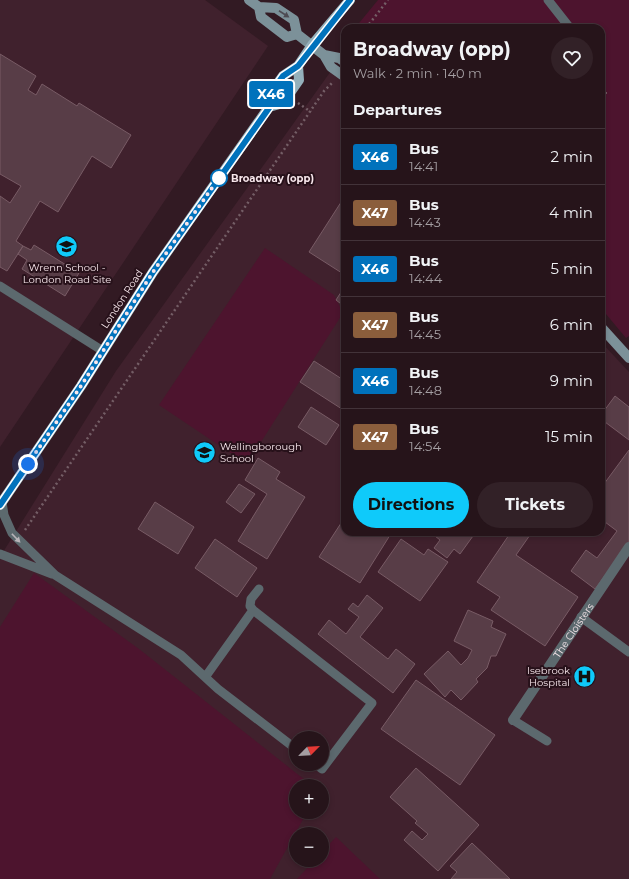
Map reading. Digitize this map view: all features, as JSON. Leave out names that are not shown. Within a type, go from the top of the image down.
[{"type":"main road","points":[[249,0],[259,7],[276,8],[294,20],[297,34],[324,55],[331,67],[341,74]]},
{"type":"main road","name":"London Road","points":[[1,504],[103,351],[153,272],[269,108],[272,92],[283,76],[298,66],[312,45],[350,0]]},
{"type":"main road","points":[[259,7],[261,18],[287,37],[297,34]]},
{"type":"main road","points":[[324,55],[341,59]]},
{"type":"main road","name":"London Road","points":[[269,108],[283,103],[299,80],[298,66]]},
{"type":"main road","points":[[605,331],[629,358]]},
{"type":"street","name":"The Cloisters","points":[[513,720],[629,547]]},
{"type":"lane","points":[[548,0],[567,24]]},
{"type":"lane","points":[[0,286],[103,351]]},
{"type":"lane","points":[[1,504],[12,533],[55,575]]},
{"type":"lane","points":[[0,554],[55,575],[181,655],[206,676],[218,689],[289,744]]},
{"type":"lane","points":[[259,589],[251,599],[250,606],[253,610],[372,703],[329,760]]},
{"type":"lane","points":[[206,676],[253,610]]},
{"type":"lane","points":[[581,617],[629,652]]},
{"type":"lane","name":"The Cloisters","points":[[513,720],[547,742]]},
{"type":"path","points":[[369,24],[388,0]]},
{"type":"path","points":[[30,524],[334,79]]},
{"type":"path","points":[[292,99],[311,112]]},
{"type":"shaded area","name":"Wrenn School - London Road Site","points":[[0,0],[205,0],[268,46],[0,447]]},
{"type":"shaded area","points":[[378,0],[629,0],[629,336],[626,338],[605,313],[605,24],[358,24]]},
{"type":"shaded area","name":"Wellingborough School","points":[[331,71],[341,78],[341,536],[605,536],[605,346],[629,372],[629,879],[0,879],[0,557],[116,371]]},
{"type":"shaded area","points":[[265,248],[334,295],[341,309],[341,316],[247,464],[159,405]]},
{"type":"shaded area","points":[[34,573],[139,649],[289,767],[289,771],[294,771],[304,779],[289,779],[289,819],[303,819],[299,827],[289,827],[289,845],[270,879],[0,879],[0,627]]},
{"type":"shaded area","points":[[336,837],[380,879],[297,879],[308,867],[329,867],[329,844]]},
{"type":"building","points":[[0,54],[36,76],[28,90],[36,95],[42,84],[77,106],[79,103],[131,135],[111,168],[92,156],[58,212],[40,201],[16,241],[23,246],[7,271],[0,267],[0,196],[10,203],[21,186],[0,174]]},
{"type":"building","points":[[341,202],[341,272],[309,252]]},
{"type":"building","points":[[34,245],[79,273],[65,296],[22,269],[27,260],[18,254],[23,246],[31,250]]},
{"type":"building","points":[[341,292],[341,304],[336,300]]},
{"type":"building","points":[[314,361],[341,378],[341,408],[300,382]]},
{"type":"building","points":[[615,396],[629,407],[629,440],[605,422],[605,410]]},
{"type":"building","points":[[311,407],[339,425],[326,445],[298,427]]},
{"type":"building","points":[[629,450],[629,543],[595,589],[571,571],[586,550],[597,558],[617,531],[605,522],[605,483]]},
{"type":"building","points":[[258,458],[280,472],[276,479],[305,497],[267,559],[238,541],[267,494],[245,480]]},
{"type":"building","points":[[239,484],[255,494],[241,513],[226,502]]},
{"type":"building","points":[[155,502],[194,527],[178,554],[138,529]]},
{"type":"building","points":[[341,523],[341,536],[389,536],[360,583],[319,557]]},
{"type":"building","points":[[435,536],[473,536],[460,554],[454,549],[447,558],[434,548],[440,540]]},
{"type":"building","points":[[508,536],[529,536],[516,555],[578,597],[545,646],[491,610],[500,597],[477,582]]},
{"type":"building","points":[[215,539],[257,568],[237,597],[195,568]]},
{"type":"building","points":[[401,539],[424,555],[428,549],[448,562],[420,601],[378,572]]},
{"type":"building","points":[[367,595],[383,608],[360,637],[388,659],[396,649],[415,664],[393,693],[318,634],[329,620],[346,634],[359,617],[348,609],[353,603],[358,607]]},
{"type":"building","points":[[468,610],[493,621],[491,627],[506,634],[496,656],[491,656],[487,668],[476,679],[478,682],[461,700],[451,690],[445,697],[424,674],[448,651],[461,665],[468,658],[472,650],[454,641]]},
{"type":"building","points":[[416,680],[495,735],[460,785],[381,729]]},
{"type":"building","points":[[416,768],[479,825],[438,871],[404,840],[412,831],[422,840],[428,834],[415,823],[417,821],[390,797]]},
{"type":"building","points":[[472,843],[510,879],[451,879],[457,872],[450,866]]},
{"type":"bus line","name":"X46","points":[[0,505],[81,386],[153,272],[269,108],[271,93],[283,76],[298,66],[312,45],[350,0]]},
{"type":"place","name":"Broadway (opp)","points":[[219,178]]},
{"type":"place","name":"Wrenn School - London Road Site","points":[[67,247]]},
{"type":"place","name":"Wellingborough School","points":[[205,452]]},
{"type":"place","name":"Isebrook Hospital","points":[[585,676]]},
{"type":"route","points":[[28,464],[81,386],[153,272],[219,178]]}]
